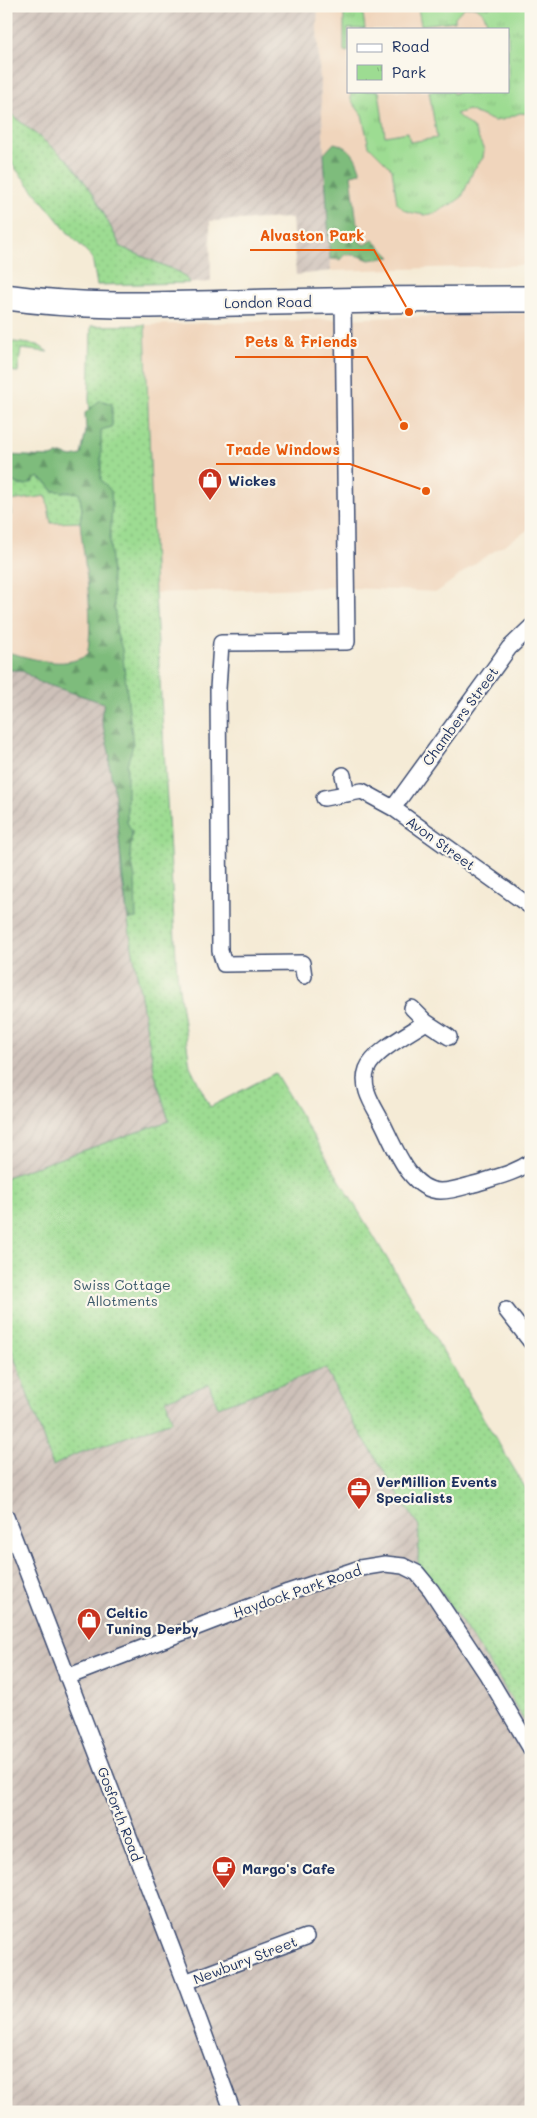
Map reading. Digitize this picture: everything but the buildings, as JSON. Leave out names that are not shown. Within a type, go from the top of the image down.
[{"type":"main road","name":"London Road","points":[[6,297],[84,306],[531,299]]},
{"type":"street","points":[[304,976],[302,963],[224,964],[220,951],[218,689],[222,643],[347,642],[343,301]]},
{"type":"street","name":"Chambers Street","points":[[393,808],[509,648],[531,627]]},
{"type":"street","points":[[343,775],[347,794]]},
{"type":"street","name":"Avon Street","points":[[324,798],[362,791],[393,808],[531,907]]},
{"type":"street","points":[[412,1008],[426,1022],[449,1037]]},
{"type":"street","points":[[426,1022],[372,1060],[367,1068],[365,1081],[369,1097],[412,1178],[424,1188],[439,1192],[461,1188],[514,1172],[531,1162]]},
{"type":"street","points":[[506,1310],[531,1342]]},
{"type":"street","name":"Gosforth Road","points":[[6,1517],[233,2112]]},
{"type":"street","name":"Haydock Park Road","points":[[67,1677],[306,1586],[360,1568],[385,1564],[403,1566],[417,1573],[431,1590],[486,1673],[531,1749]]},
{"type":"street","name":"Newbury Street","points":[[185,1982],[306,1937]]},
{"type":"shaded area","points":[[7,6],[318,6],[317,28],[331,271],[296,275],[292,218],[210,221],[211,282],[190,283],[181,273],[121,247],[93,193],[69,161],[6,110]]},
{"type":"shaded area","points":[[318,6],[531,6],[531,265],[331,271],[317,28]]},
{"type":"shaded area","points":[[531,313],[531,528],[477,562],[437,592],[333,587],[155,593],[145,325]]},
{"type":"shaded area","points":[[6,456],[95,473],[110,685],[6,662]]},
{"type":"shaded area","points":[[6,662],[110,685],[117,767],[121,873],[155,1075],[169,1121],[6,1178]]},
{"type":"shaded area","points":[[6,1334],[53,1466],[74,1455],[172,1421],[165,1400],[209,1384],[218,1407],[326,1368],[344,1407],[419,1527],[418,1564],[434,1581],[497,1675],[531,1732],[531,2112],[6,2112]]},
{"type":"green space","points":[[344,6],[362,6],[365,28],[347,28],[347,52],[344,51]]},
{"type":"green space","points":[[413,6],[531,7],[531,48],[526,49],[531,71],[531,114],[520,113],[494,121],[468,110],[456,114],[474,129],[484,150],[483,158],[474,169],[462,197],[435,213],[425,215],[404,210],[397,203],[392,169],[369,146],[362,115],[351,100],[350,92],[379,92],[385,136],[408,132],[410,142],[437,138],[429,92],[452,92],[453,94],[458,92],[510,92],[510,28],[487,28],[484,15],[474,7],[464,8],[455,17],[455,21],[421,25],[418,8],[413,9]]},
{"type":"green space","points":[[6,110],[69,161],[93,193],[121,247],[181,273],[190,283],[97,285],[92,257],[70,235],[6,157]]},
{"type":"green space","points":[[334,143],[345,147],[352,153],[361,173],[351,175],[357,224],[361,227],[358,237],[360,242],[365,245],[373,240],[391,257],[369,260],[345,254],[340,260],[330,259],[324,154]]},
{"type":"green space","name":"Swiss Cottage Allotments","points":[[145,325],[155,593],[177,974],[190,1066],[210,1107],[275,1073],[531,1497],[531,1732],[497,1675],[434,1581],[418,1564],[419,1527],[344,1407],[326,1368],[218,1407],[209,1384],[166,1400],[172,1421],[74,1455],[53,1466],[6,1334],[6,1177],[169,1121],[155,1075],[121,873],[117,767],[89,399],[91,326]]},
{"type":"green space","points":[[6,341],[38,345],[48,352],[21,349],[18,372],[6,371]]},
{"type":"green space","points":[[100,400],[112,404],[112,427],[101,430],[101,480],[111,491],[110,540],[112,582],[117,634],[122,649],[133,745],[127,765],[127,822],[132,832],[130,854],[135,878],[136,918],[128,920],[114,789],[109,764],[110,756],[101,717],[104,703],[39,682],[21,670],[6,670],[6,652],[37,660],[58,662],[68,662],[87,655],[90,624],[80,522],[82,509],[79,493],[53,491],[47,483],[38,477],[27,485],[14,482],[6,485],[6,455],[50,457],[61,454],[72,457],[81,455],[86,431],[85,413]]},
{"type":"green space","points":[[37,477],[47,483],[53,491],[79,492],[82,509],[80,522],[51,523],[46,496],[10,501],[11,515],[6,516],[6,485],[14,482],[21,486]]},
{"type":"place","name":"Alvaston Park","points":[[409,312]]},
{"type":"place","name":"Pets & Friends","points":[[404,426]]},
{"type":"place","name":"Trade Windows","points":[[426,491]]},
{"type":"place","name":"Wickes","points":[[210,501]]},
{"type":"place","name":"VerMillion Events Specialists","points":[[359,1510]]},
{"type":"place","name":"Celtic Tuning Derby","points":[[89,1641]]},
{"type":"place","name":"Margo's Cafe","points":[[224,1889]]}]
